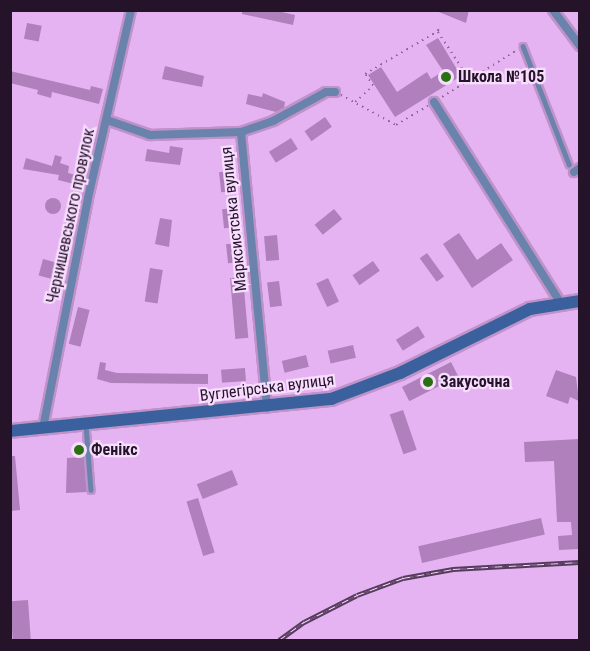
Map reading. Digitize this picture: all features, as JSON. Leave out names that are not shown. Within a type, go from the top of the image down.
[{"type":"street","name":"Чернишевського провулок","points":[[43,428],[106,120],[131,10]]},
{"type":"street","points":[[553,10],[579,46]]},
{"type":"street","name":"Марксистська вулиця","points":[[267,408],[241,132],[273,121],[326,92],[335,92]]},
{"type":"street","points":[[434,102],[560,302]]},
{"type":"street","points":[[106,120],[150,135],[241,132]]},
{"type":"street","name":"Вуглегірська вулиця","points":[[10,431],[267,408],[361,391],[530,309],[560,302],[579,301]]},
{"type":"lane","points":[[523,46],[574,168]]},
{"type":"lane","points":[[86,424],[91,490]]},
{"type":"path","points":[[438,27],[438,31],[470,80]]},
{"type":"path","points":[[354,102],[373,86],[365,74],[438,31]]},
{"type":"path","points":[[335,92],[396,126],[523,46]]},
{"type":"building","points":[[242,10],[273,10],[295,15],[293,25],[242,14]]},
{"type":"building","points":[[434,10],[469,10],[466,23]]},
{"type":"building","points":[[27,23],[42,26],[39,42],[24,39]]},
{"type":"building","name":"Школа №105","points":[[438,38],[461,76],[395,117],[368,75],[381,67],[397,92],[427,72],[431,79],[443,71],[426,45]]},
{"type":"building","points":[[165,66],[204,76],[202,87],[162,79]]},
{"type":"building","points":[[10,71],[90,90],[91,86],[103,89],[99,104],[52,92],[51,98],[37,94],[38,90],[10,83]]},
{"type":"building","points":[[263,93],[285,102],[284,108],[276,112],[246,104],[248,94],[262,97]]},
{"type":"building","points":[[325,117],[332,127],[311,141],[305,131]]},
{"type":"building","points":[[291,138],[298,149],[276,163],[269,152]]},
{"type":"building","points":[[170,146],[183,148],[180,165],[145,161],[147,149],[169,153]]},
{"type":"building","points":[[55,155],[62,157],[60,163],[69,166],[68,173],[80,176],[78,185],[58,180],[59,175],[23,169],[26,158],[52,166]]},
{"type":"building","points":[[231,171],[233,191],[221,192],[219,172]]},
{"type":"building","points":[[53,198],[59,200],[61,206],[59,212],[53,214],[47,212],[45,206],[47,200]]},
{"type":"building","points":[[235,208],[237,227],[224,228],[222,209]]},
{"type":"building","points":[[334,209],[342,219],[323,235],[315,225]]},
{"type":"building","points":[[160,218],[172,220],[169,247],[155,244]]},
{"type":"building","points":[[459,233],[477,260],[501,243],[513,260],[472,288],[443,244]]},
{"type":"building","points":[[277,235],[279,260],[266,261],[264,236]]},
{"type":"building","points":[[239,243],[241,262],[228,263],[226,244]]},
{"type":"building","points":[[427,253],[444,276],[437,282],[420,258]]},
{"type":"building","points":[[43,259],[62,264],[58,281],[39,275]]},
{"type":"building","points":[[373,261],[380,271],[359,285],[353,275]]},
{"type":"building","points":[[150,268],[163,270],[158,304],[145,302]]},
{"type":"building","points":[[243,277],[248,338],[235,339],[230,278]]},
{"type":"building","points":[[328,278],[339,302],[327,307],[316,283]]},
{"type":"building","points":[[279,281],[282,306],[270,307],[267,282]]},
{"type":"building","points":[[78,307],[90,310],[80,347],[69,344]]},
{"type":"building","points":[[418,326],[425,337],[403,351],[396,340]]},
{"type":"building","points":[[353,345],[356,358],[331,364],[328,351]]},
{"type":"building","points":[[306,355],[309,367],[285,373],[282,361]]},
{"type":"building","points":[[100,362],[106,363],[105,370],[117,373],[208,374],[208,384],[111,383],[97,379]]},
{"type":"building","points":[[451,362],[458,376],[409,401],[402,387]]},
{"type":"building","points":[[245,368],[246,381],[222,383],[221,370]]},
{"type":"building","points":[[556,370],[576,377],[579,401],[570,397],[568,404],[546,396]]},
{"type":"building","points":[[403,410],[417,450],[403,454],[390,415]]},
{"type":"building","points":[[579,439],[579,549],[559,550],[558,536],[572,535],[571,522],[557,522],[554,461],[525,462],[524,442]]},
{"type":"building","points":[[10,456],[15,456],[20,510],[10,511]]},
{"type":"building","points":[[84,457],[87,492],[66,493],[67,458]]},
{"type":"building","points":[[232,470],[238,485],[203,499],[197,484]]},
{"type":"building","points":[[198,498],[215,553],[203,556],[187,502]]},
{"type":"building","points":[[541,518],[545,535],[422,563],[418,546]]},
{"type":"building","points":[[28,600],[31,640],[13,640],[10,601]]},
{"type":"railway","points":[[279,640],[304,622],[357,595],[403,578],[453,569],[580,562]]},
{"type":"place","name":"Школа №105","points":[[446,77]]},
{"type":"place","name":"Закусочна","points":[[428,382]]},
{"type":"place","name":"Фенікс","points":[[79,450]]}]
